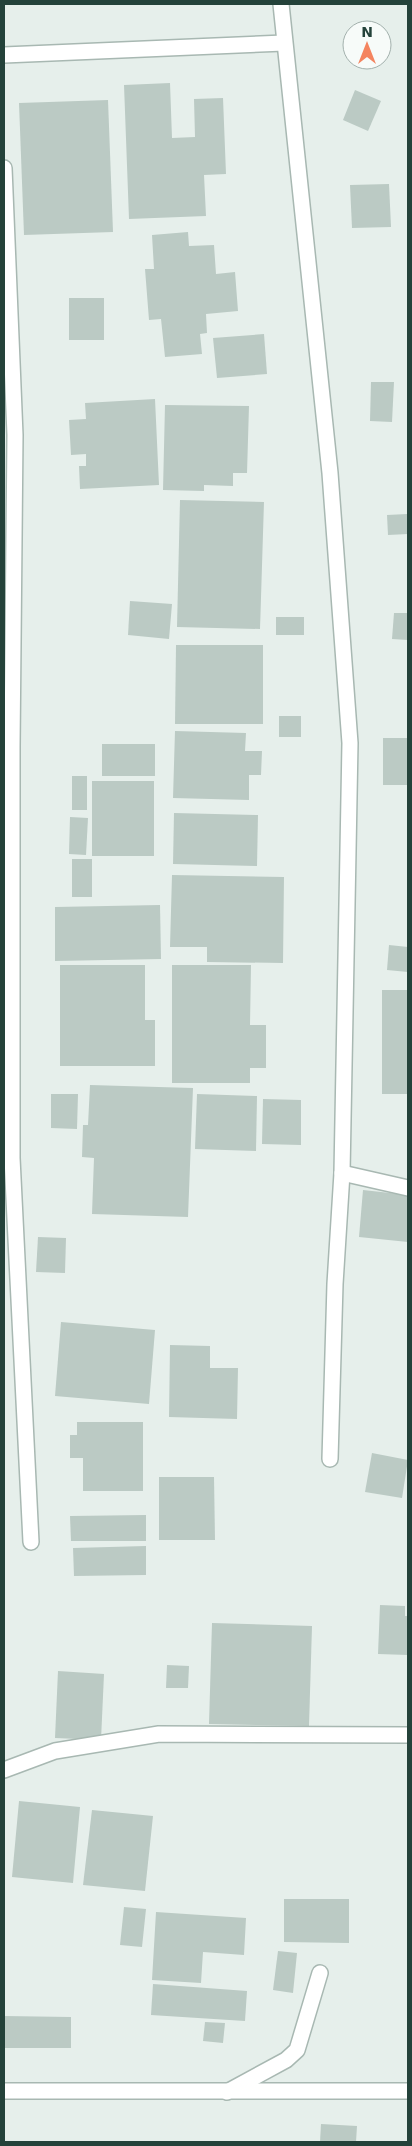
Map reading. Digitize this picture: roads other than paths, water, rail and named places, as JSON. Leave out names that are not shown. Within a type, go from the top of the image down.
[{"type":"street","points":[[281,4],[330,473],[350,743],[342,1174],[335,1284],[330,1459]]},
{"type":"street","points":[[4,55],[284,44]]},
{"type":"street","points":[[4,168],[15,435],[12,746],[12,1158],[31,1542]]},
{"type":"street","points":[[342,1174],[408,1188]]},
{"type":"street","points":[[4,1770],[55,1751],[159,1734],[408,1735]]},
{"type":"street","points":[[227,2092],[286,2060],[297,2050],[320,1973]]},
{"type":"street","points":[[4,2091],[408,2091]]}]
